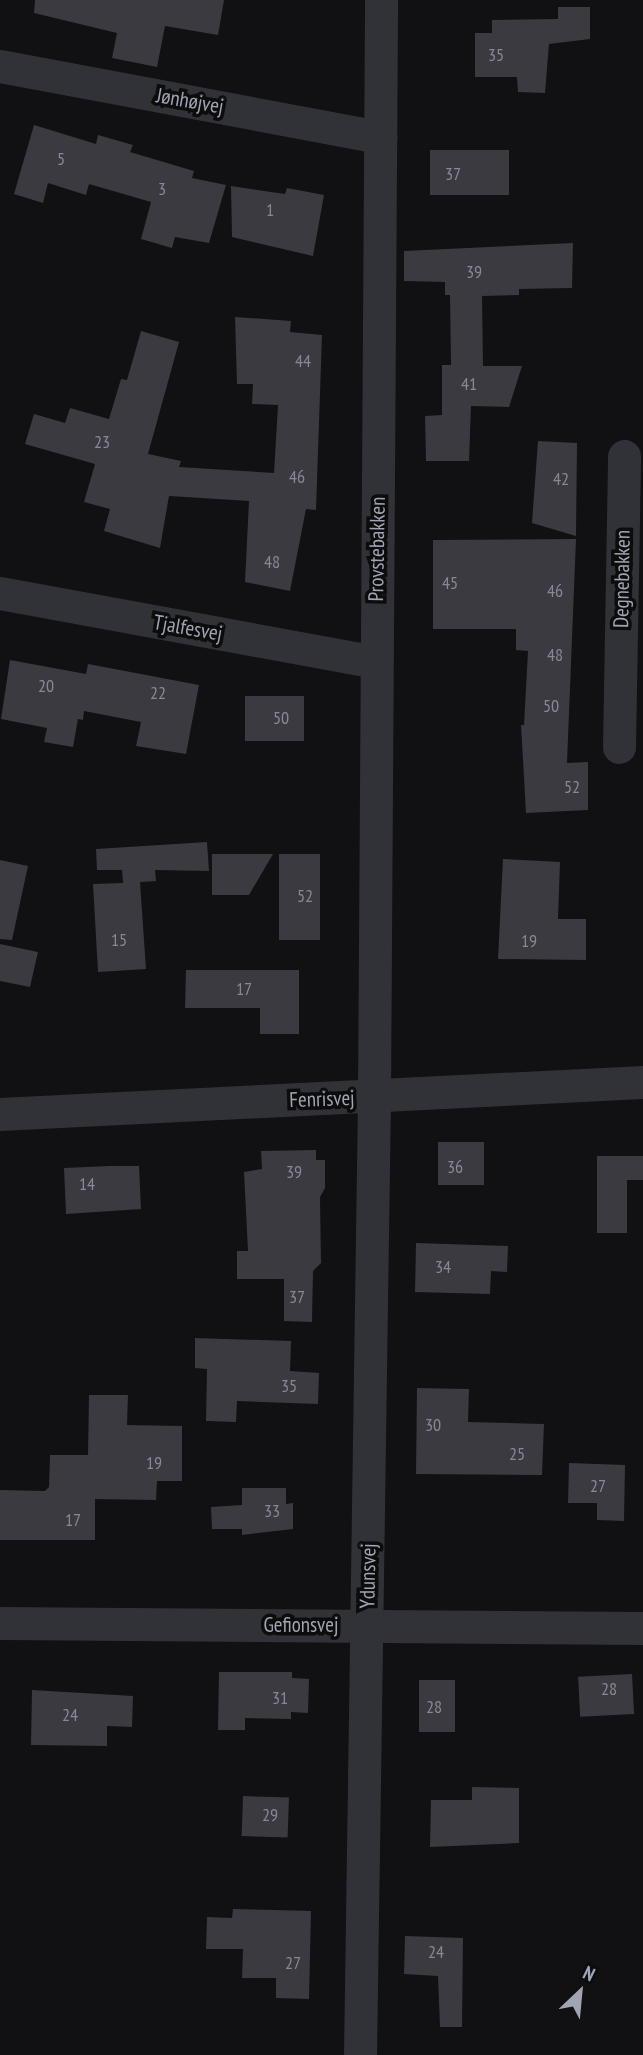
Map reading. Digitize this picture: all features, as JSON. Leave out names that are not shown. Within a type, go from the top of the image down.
[{"type":"street","name":"Provstebakken","points":[[374,1097],[381,0]]},
{"type":"street","name":"Jønhøjvej","points":[[0,66],[380,136]]},
{"type":"street","name":"Degnebakken","points":[[619,747],[631,702],[624,456]]},
{"type":"street","name":"Tjalfesvej","points":[[0,593],[376,662]]},
{"type":"street","name":"Fenrisvej","points":[[0,1114],[643,1083]]},
{"type":"street","name":"Ydunsvej","points":[[360,2055],[374,1097]]},
{"type":"street","name":"Gefionsvej","points":[[0,1623],[643,1628]]},
{"type":"building","points":[[35,0],[224,0],[218,35],[165,26],[157,67],[112,58],[117,33],[34,13]]},
{"type":"building","points":[[558,7],[590,7],[590,39],[549,44],[545,93],[518,92],[517,77],[475,77],[475,33],[492,33],[492,20],[558,19]]},
{"type":"building","points":[[34,125],[96,144],[98,135],[133,145],[130,152],[194,171],[192,178],[226,185],[209,243],[175,237],[172,248],[141,239],[151,202],[89,184],[86,195],[48,183],[43,203],[14,194]]},
{"type":"building","points":[[430,150],[509,150],[509,195],[430,195]]},
{"type":"building","points":[[231,186],[285,194],[287,188],[324,195],[313,256],[232,237]]},
{"type":"building","points":[[573,243],[572,288],[519,289],[519,295],[482,296],[483,366],[522,366],[509,407],[471,406],[469,461],[426,461],[425,416],[442,415],[442,365],[451,365],[450,295],[445,295],[445,282],[404,281],[404,251]]},
{"type":"building","points":[[235,317],[291,321],[290,332],[322,335],[316,510],[306,509],[290,591],[245,582],[249,501],[169,496],[160,548],[104,531],[110,509],[84,502],[95,464],[25,444],[34,414],[65,423],[70,408],[109,419],[121,379],[127,380],[141,331],[179,342],[148,454],[181,461],[179,467],[274,473],[278,405],[252,404],[253,384],[237,384]]},
{"type":"building","points":[[538,441],[577,443],[576,536],[532,523]]},
{"type":"building","points":[[576,539],[567,763],[588,762],[588,810],[526,813],[521,725],[524,725],[528,651],[516,650],[516,629],[433,629],[433,540]]},
{"type":"building","points":[[10,660],[86,674],[88,664],[199,685],[186,754],[136,746],[141,722],[84,711],[83,720],[78,719],[73,747],[44,742],[47,728],[1,719]]},
{"type":"building","points":[[245,696],[304,696],[304,741],[245,741]]},
{"type":"building","points":[[207,842],[209,871],[155,870],[156,881],[140,882],[146,969],[98,972],[93,884],[123,883],[122,870],[97,870],[96,849]]},
{"type":"building","points":[[212,854],[273,854],[249,895],[212,895]]},
{"type":"building","points":[[279,854],[320,854],[320,940],[279,940]]},
{"type":"building","points":[[503,859],[560,862],[558,919],[586,919],[586,960],[498,959]]},
{"type":"building","points":[[0,860],[28,866],[12,940],[0,939]]},
{"type":"building","points":[[0,944],[38,952],[30,987],[0,981]]},
{"type":"building","points":[[186,970],[299,970],[299,1034],[260,1034],[260,1008],[185,1008]]},
{"type":"building","points":[[438,1142],[484,1142],[484,1185],[438,1185]]},
{"type":"building","points":[[316,1150],[316,1160],[325,1160],[325,1188],[320,1197],[321,1263],[313,1271],[312,1322],[284,1321],[284,1279],[237,1279],[237,1251],[248,1251],[244,1172],[262,1169],[261,1151]]},
{"type":"building","points":[[597,1156],[643,1156],[643,1180],[627,1180],[627,1233],[597,1233]]},
{"type":"building","points":[[139,1166],[141,1209],[66,1214],[64,1168]]},
{"type":"building","points":[[416,1243],[508,1246],[507,1272],[491,1271],[490,1294],[415,1292]]},
{"type":"building","points":[[195,1338],[291,1341],[290,1371],[319,1373],[318,1404],[237,1401],[236,1422],[206,1421],[207,1369],[195,1368]]},
{"type":"building","points":[[417,1388],[469,1389],[468,1422],[544,1424],[542,1475],[416,1474]]},
{"type":"building","points":[[89,1395],[128,1395],[127,1425],[182,1426],[182,1481],[157,1481],[156,1500],[95,1499],[95,1540],[0,1540],[0,1490],[45,1491],[49,1487],[50,1455],[88,1455]]},
{"type":"building","points":[[569,1463],[625,1465],[624,1521],[597,1520],[597,1503],[568,1503]]},
{"type":"building","points":[[242,1488],[286,1488],[286,1504],[293,1503],[293,1529],[242,1535],[242,1529],[212,1529],[211,1507],[242,1505]]},
{"type":"building","points":[[219,1672],[292,1672],[292,1678],[309,1679],[308,1713],[291,1712],[291,1719],[245,1718],[245,1730],[218,1730]]},
{"type":"building","points":[[632,1674],[634,1714],[580,1717],[578,1677]]},
{"type":"building","points":[[419,1680],[455,1680],[455,1732],[419,1732]]},
{"type":"building","points":[[32,1690],[133,1696],[132,1727],[107,1726],[107,1746],[31,1745]]},
{"type":"building","points":[[472,1787],[519,1788],[519,1843],[430,1847],[431,1800],[472,1800]]},
{"type":"building","points":[[243,1796],[289,1798],[288,1838],[242,1836]]},
{"type":"building","points":[[233,1909],[311,1911],[309,1999],[276,1998],[276,1978],[242,1978],[243,1949],[206,1949],[207,1917],[232,1918]]},
{"type":"building","points":[[405,1936],[463,1938],[462,2027],[440,2027],[438,1976],[404,1974]]}]
